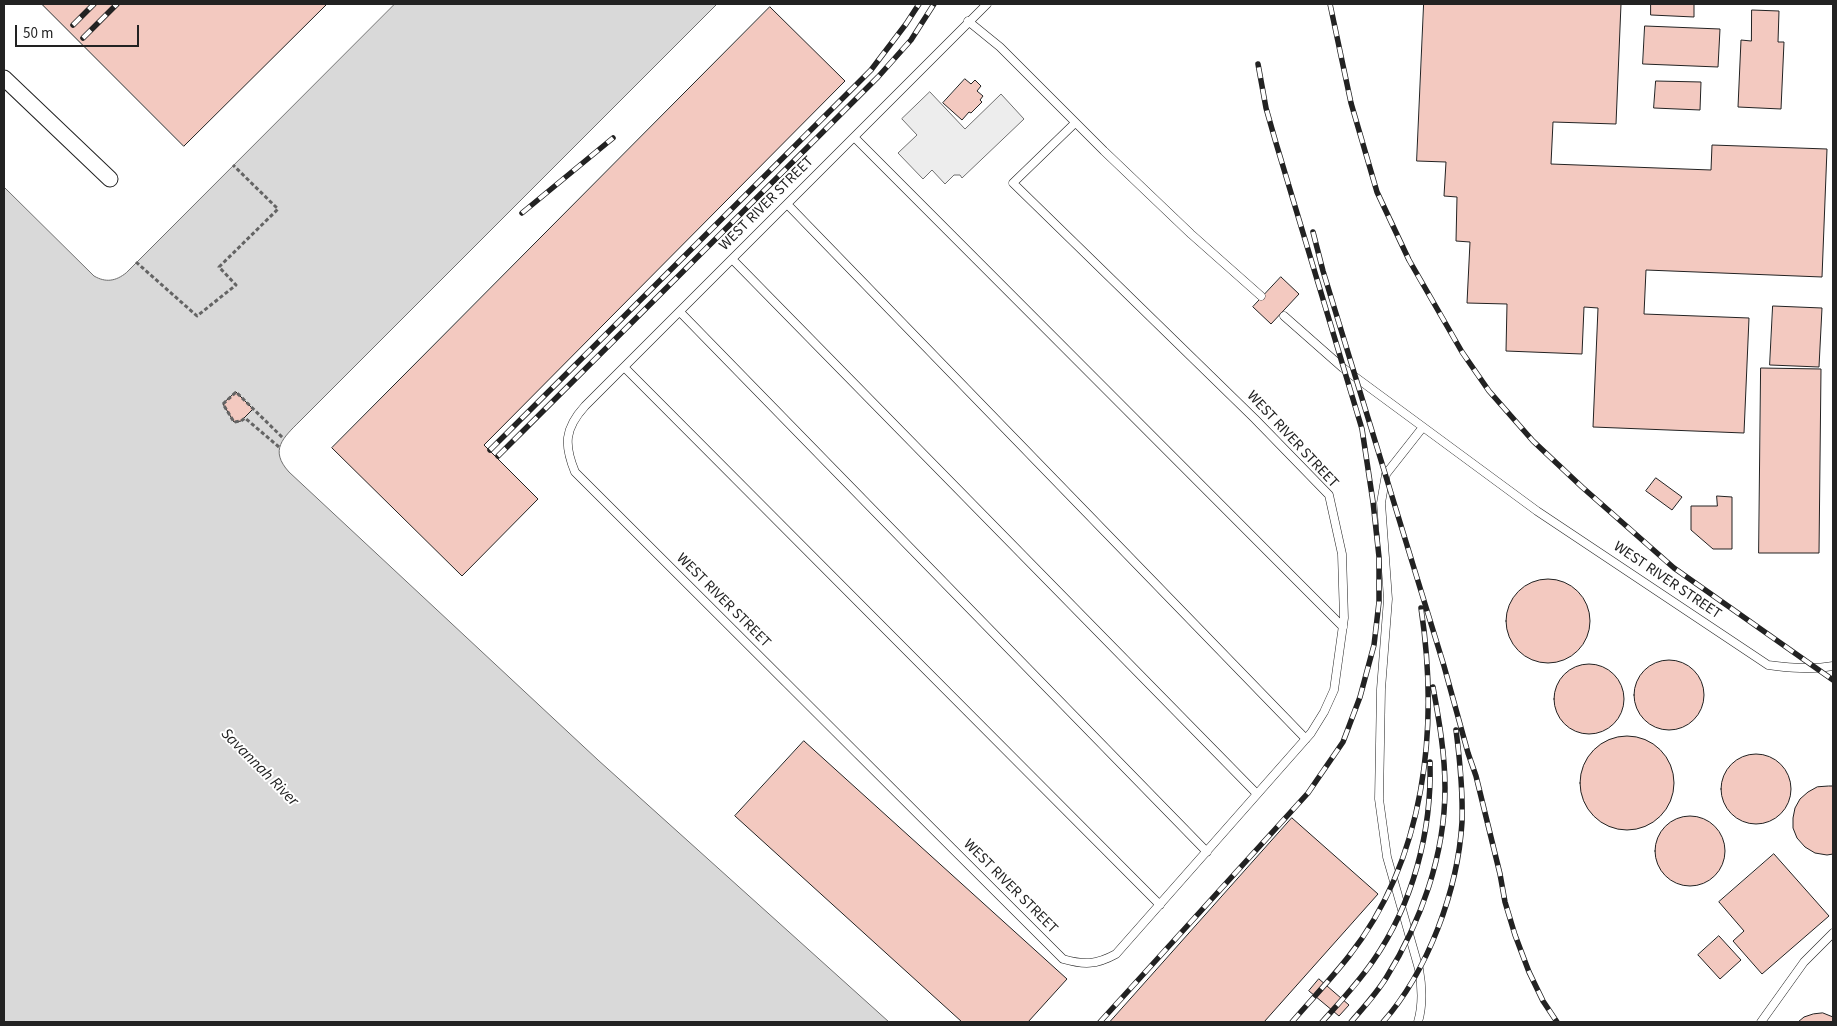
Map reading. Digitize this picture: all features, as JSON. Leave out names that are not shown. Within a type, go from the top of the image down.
[{"type":"street","points":[[4,78],[110,179]]},
{"type":"lane","name":"WEST RIVER STREET","points":[[987,4],[574,419],[568,434],[569,457],[575,472],[637,535],[1063,958],[1080,964],[1102,962],[1116,954],[1306,739],[1324,712],[1334,690],[1343,627],[1342,554],[1329,495],[1255,418],[1013,183],[1075,123]]},
{"type":"lane","points":[[968,21],[1000,47],[1075,123],[1191,234],[1261,296]]},
{"type":"lane","points":[[854,137],[1343,627]]},
{"type":"lane","points":[[787,204],[1306,739]]},
{"type":"lane","points":[[732,259],[1257,794]]},
{"type":"lane","points":[[680,312],[1207,852]]},
{"type":"lane","name":"WEST RIVER STREET","points":[[1284,316],[1344,368],[1537,511],[1768,664],[1792,668],[1818,669],[1833,666]]},
{"type":"lane","points":[[624,367],[1160,905]]},
{"type":"lane","points":[[1418,1022],[1422,988],[1419,969],[1388,857],[1379,799],[1380,689],[1388,599],[1381,503],[1386,474],[1423,427]]},
{"type":"lane","points":[[1761,1022],[1804,962],[1833,933]]},
{"type":"path","points":[[136,262],[197,316],[236,285],[219,267],[278,209],[233,165]]},
{"type":"path","points":[[280,447],[245,418],[234,422],[223,404],[236,392],[284,438]]},
{"type":"shaded area","points":[[930,92],[965,129],[1001,94],[1024,119],[962,178],[960,175],[954,175],[945,184],[932,170],[923,179],[898,153],[917,135],[902,119]]},
{"type":"water","name":"Savannah River","points":[[395,4],[717,4],[294,427],[284,439],[279,451],[283,464],[289,472],[598,760],[889,1022],[4,1022],[4,187],[94,276],[107,280],[118,278],[126,273]]},
{"type":"building","points":[[42,4],[327,4],[184,146]]},
{"type":"building","points":[[1424,4],[1621,4],[1616,124],[1553,122],[1551,164],[1711,170],[1712,145],[1827,149],[1822,277],[1646,270],[1644,314],[1749,318],[1744,433],[1593,427],[1598,308],[1584,307],[1582,354],[1506,351],[1507,304],[1467,303],[1470,242],[1456,241],[1457,197],[1444,196],[1446,162],[1417,161]]},
{"type":"building","points":[[1651,4],[1694,4],[1694,17],[1651,15]]},
{"type":"building","points":[[770,7],[845,81],[484,445],[538,499],[462,576],[332,448]]},
{"type":"building","points":[[1752,10],[1779,11],[1778,42],[1784,42],[1781,109],[1738,107],[1741,40],[1751,41]]},
{"type":"building","points":[[1645,26],[1720,29],[1718,67],[1643,64]]},
{"type":"building","points":[[965,79],[971,84],[975,80],[981,86],[977,91],[983,96],[980,100],[982,102],[962,120],[943,103]]},
{"type":"building","points":[[1656,81],[1701,82],[1700,110],[1654,108]]},
{"type":"building","points":[[1281,277],[1299,294],[1271,324],[1253,307]]},
{"type":"building","points":[[1773,306],[1822,308],[1819,367],[1770,365]]},
{"type":"building","points":[[1761,368],[1821,369],[1819,553],[1759,553]]},
{"type":"building","points":[[236,392],[253,409],[241,421],[234,422],[223,404]]},
{"type":"building","points":[[1656,478],[1682,497],[1672,510],[1646,491]]},
{"type":"building","points":[[1717,496],[1732,497],[1732,549],[1713,549],[1691,530],[1691,506],[1717,506]]},
{"type":"building","points":[[1548,579],[1564,582],[1578,591],[1587,605],[1590,621],[1587,637],[1578,651],[1564,660],[1548,663],[1532,660],[1518,651],[1509,637],[1506,621],[1509,605],[1518,591],[1532,582]]},
{"type":"building","points":[[1669,660],[1688,666],[1698,676],[1704,695],[1698,714],[1688,724],[1669,730],[1650,724],[1640,714],[1634,695],[1640,676],[1650,666]]},
{"type":"building","points":[[1589,664],[1608,670],[1618,680],[1624,699],[1618,718],[1608,728],[1589,734],[1570,728],[1560,718],[1554,699],[1560,680],[1570,670]]},
{"type":"building","points":[[1627,736],[1645,739],[1660,750],[1671,765],[1674,783],[1671,801],[1660,816],[1645,827],[1627,830],[1609,827],[1594,816],[1583,801],[1580,783],[1583,765],[1594,750],[1609,739]]},
{"type":"building","points":[[804,741],[1067,979],[1028,1022],[962,1022],[735,816]]},
{"type":"building","points":[[1756,754],[1775,760],[1785,770],[1791,789],[1785,808],[1775,818],[1756,824],[1737,818],[1727,808],[1721,789],[1727,770],[1737,760]]},
{"type":"building","points":[[1833,786],[1833,854],[1815,853],[1805,847],[1797,838],[1793,828],[1795,808],[1800,799],[1808,792],[1817,787]]},
{"type":"building","points":[[1690,816],[1709,822],[1719,832],[1725,851],[1719,870],[1709,880],[1690,886],[1671,880],[1661,870],[1655,851],[1661,832],[1671,822]]},
{"type":"building","points":[[1292,818],[1378,894],[1264,1022],[1110,1022]]},
{"type":"building","points":[[1774,854],[1829,916],[1762,974],[1733,941],[1744,931],[1719,902]]},
{"type":"building","points":[[1719,936],[1741,960],[1720,979],[1698,955]]},
{"type":"building","points":[[1319,979],[1349,1005],[1339,1016],[1309,991]]},
{"type":"building","points":[[1823,1013],[1833,1017],[1833,1022],[1798,1022],[1804,1017]]},
{"type":"railway","points":[[73,25],[94,4]]},
{"type":"railway","points":[[83,38],[117,4]]},
{"type":"railway","points":[[490,450],[871,70],[919,4]]},
{"type":"railway","points":[[498,456],[878,77],[911,40],[934,4]]},
{"type":"railway","points":[[1330,4],[1351,103],[1377,192],[1409,260],[1462,352],[1489,391],[1533,441],[1674,568],[1833,680]]},
{"type":"railway","points":[[1100,1022],[1308,793],[1343,742],[1360,697],[1374,645],[1379,602],[1379,557],[1362,429],[1266,108],[1258,64]]},
{"type":"railway","points":[[522,213],[613,138]]},
{"type":"railway","points":[[1313,232],[1323,271],[1476,776],[1505,902],[1515,935],[1529,972],[1543,1001],[1557,1022]]},
{"type":"railway","points":[[1292,1022],[1349,956],[1375,918],[1395,877],[1410,834],[1421,790],[1426,745],[1428,699],[1426,653],[1421,608]]},
{"type":"railway","points":[[1351,1022],[1378,990],[1399,957],[1420,911],[1436,863],[1444,813],[1445,775],[1433,687]]},
{"type":"railway","points":[[1383,1022],[1414,979],[1427,954],[1447,902],[1454,875],[1462,822],[1461,776],[1456,730]]},
{"type":"railway","points":[[1322,1022],[1367,969],[1387,939],[1399,916],[1417,866],[1423,840],[1428,814],[1430,762]]}]
